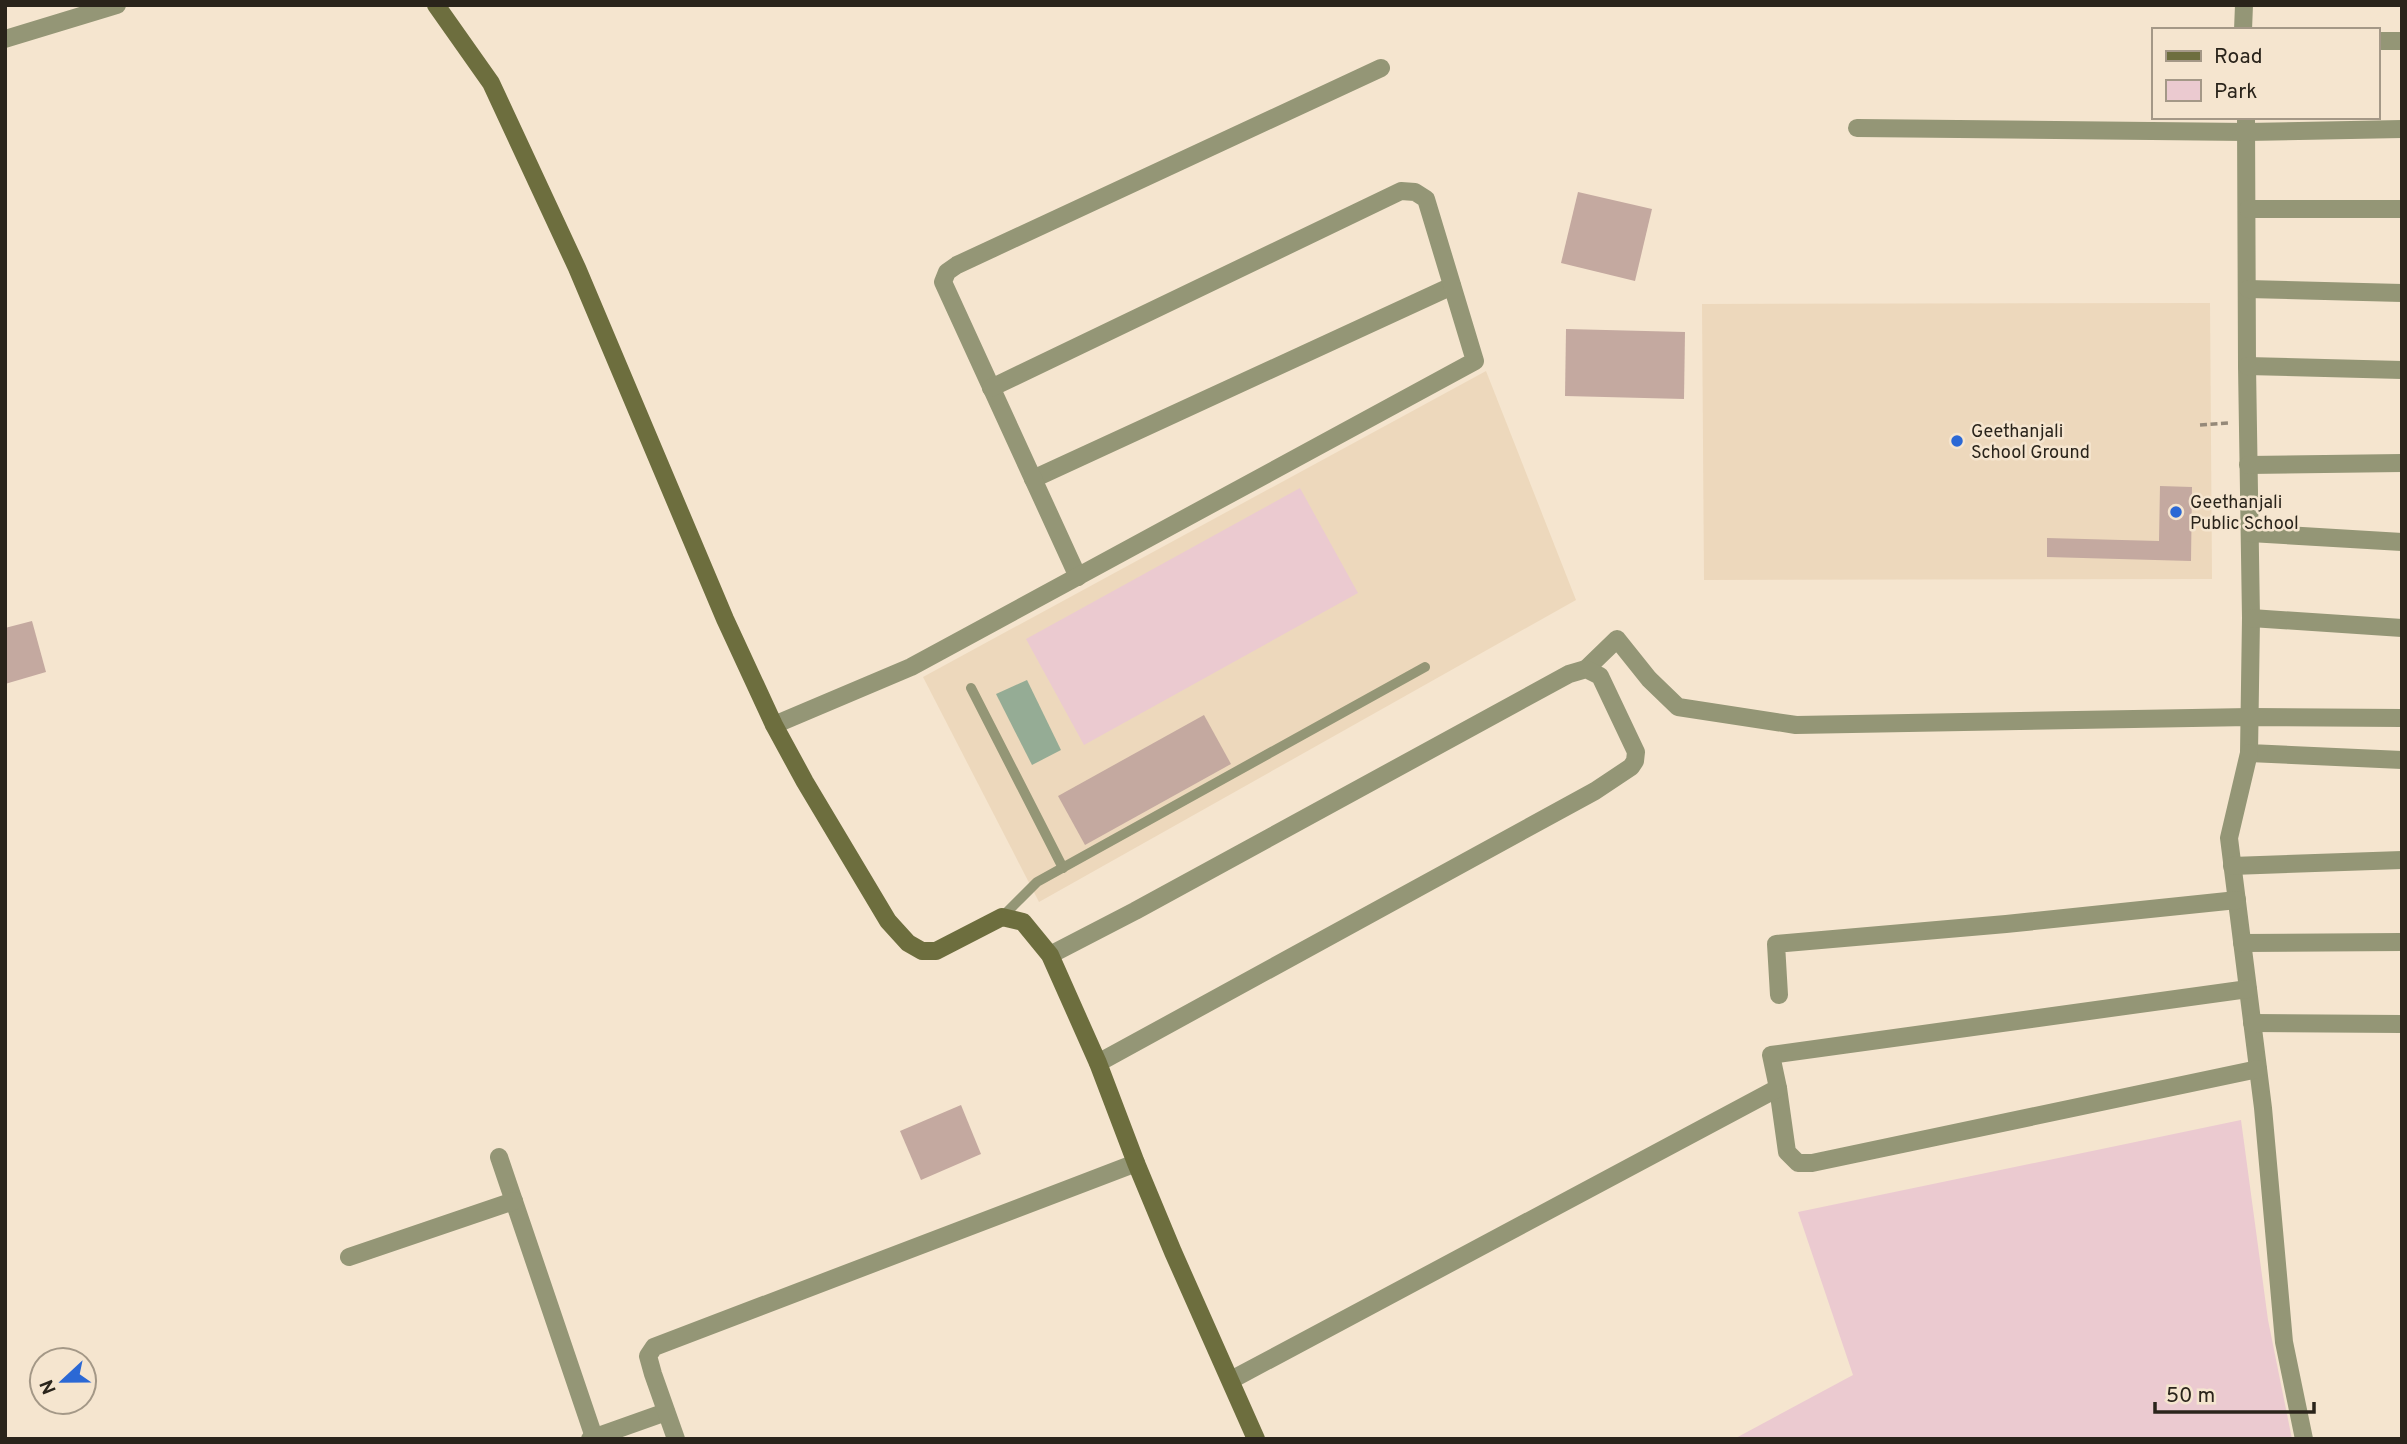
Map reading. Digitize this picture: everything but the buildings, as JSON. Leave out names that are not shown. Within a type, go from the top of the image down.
[{"type":"street","points":[[5,39],[117,5]]},
{"type":"street","points":[[436,5],[491,83],[577,268],[646,427],[683,521],[774,725],[888,921],[908,943],[922,951],[936,951],[1002,917],[1023,922],[1050,955],[1098,1063],[1136,1163],[1256,1439]]},
{"type":"street","points":[[2243,28],[2244,5]]},
{"type":"street","points":[[2379,41],[2402,41]]},
{"type":"street","points":[[1078,578],[943,282],[947,272],[1381,68]]},
{"type":"street","points":[[2246,125],[2250,717],[2249,753],[2228,838],[2258,1069],[2284,1342],[2304,1439]]},
{"type":"street","points":[[1857,128],[2246,125],[2402,129]]},
{"type":"street","points":[[774,725],[911,667],[1475,361],[1426,199],[1415,192],[1401,191],[991,388]]},
{"type":"street","points":[[2248,209],[2402,209]]},
{"type":"street","points":[[1032,479],[1452,286]]},
{"type":"street","points":[[2248,289],[2402,293]]},
{"type":"street","points":[[2247,366],[2402,370]]},
{"type":"street","points":[[2248,465],[2402,463]]},
{"type":"street","points":[[2250,533],[2402,542]]},
{"type":"street","points":[[2251,618],[2402,628]]},
{"type":"street","points":[[1050,955],[1569,674],[1586,669],[1617,639],[1649,679],[1678,707],[1796,724],[2250,717],[2402,718]]},
{"type":"street","points":[[1098,1063],[1581,799],[1632,767],[1636,752],[1609,693],[1600,676],[1586,669]]},
{"type":"street","points":[[2249,753],[2402,760]]},
{"type":"street","points":[[2232,866],[2402,860]]},
{"type":"street","points":[[1779,995],[1776,944],[2237,900]]},
{"type":"street","points":[[2242,943],[2402,942]]},
{"type":"street","points":[[2248,989],[1771,1055],[1787,1152],[1798,1163],[1812,1163],[2258,1069]]},
{"type":"street","points":[[2252,1023],[2402,1024]]},
{"type":"street","points":[[1231,1380],[1778,1088]]},
{"type":"street","points":[[499,1157],[592,1438],[666,1412]]},
{"type":"street","points":[[676,1439],[648,1356],[654,1347],[1136,1163]]},
{"type":"street","points":[[349,1257],[514,1201]]},
{"type":"lane","points":[[1002,917],[1037,882],[1425,667]]},
{"type":"lane","points":[[971,688],[1063,868]]},
{"type":"path","points":[[2200,425],[2248,422]]},
{"type":"shaded area","name":"Geethanjali School Ground","points":[[2210,303],[2212,579],[1704,580],[1702,304]]},
{"type":"shaded area","points":[[1486,371],[1576,600],[1039,902],[923,677]]},
{"type":"shaded area","points":[[1027,680],[1061,750],[1032,765],[996,694]]},
{"type":"green space","points":[[1300,488],[1358,593],[1084,745],[1026,639]]},
{"type":"green space","points":[[2241,1120],[2268,1320],[2292,1439],[1734,1439],[1853,1375],[1798,1212]]},
{"type":"place","name":"Geethanjali School Ground","points":[[1957,441]]},
{"type":"place","name":"Geethanjali Public School","points":[[2176,512]]}]
